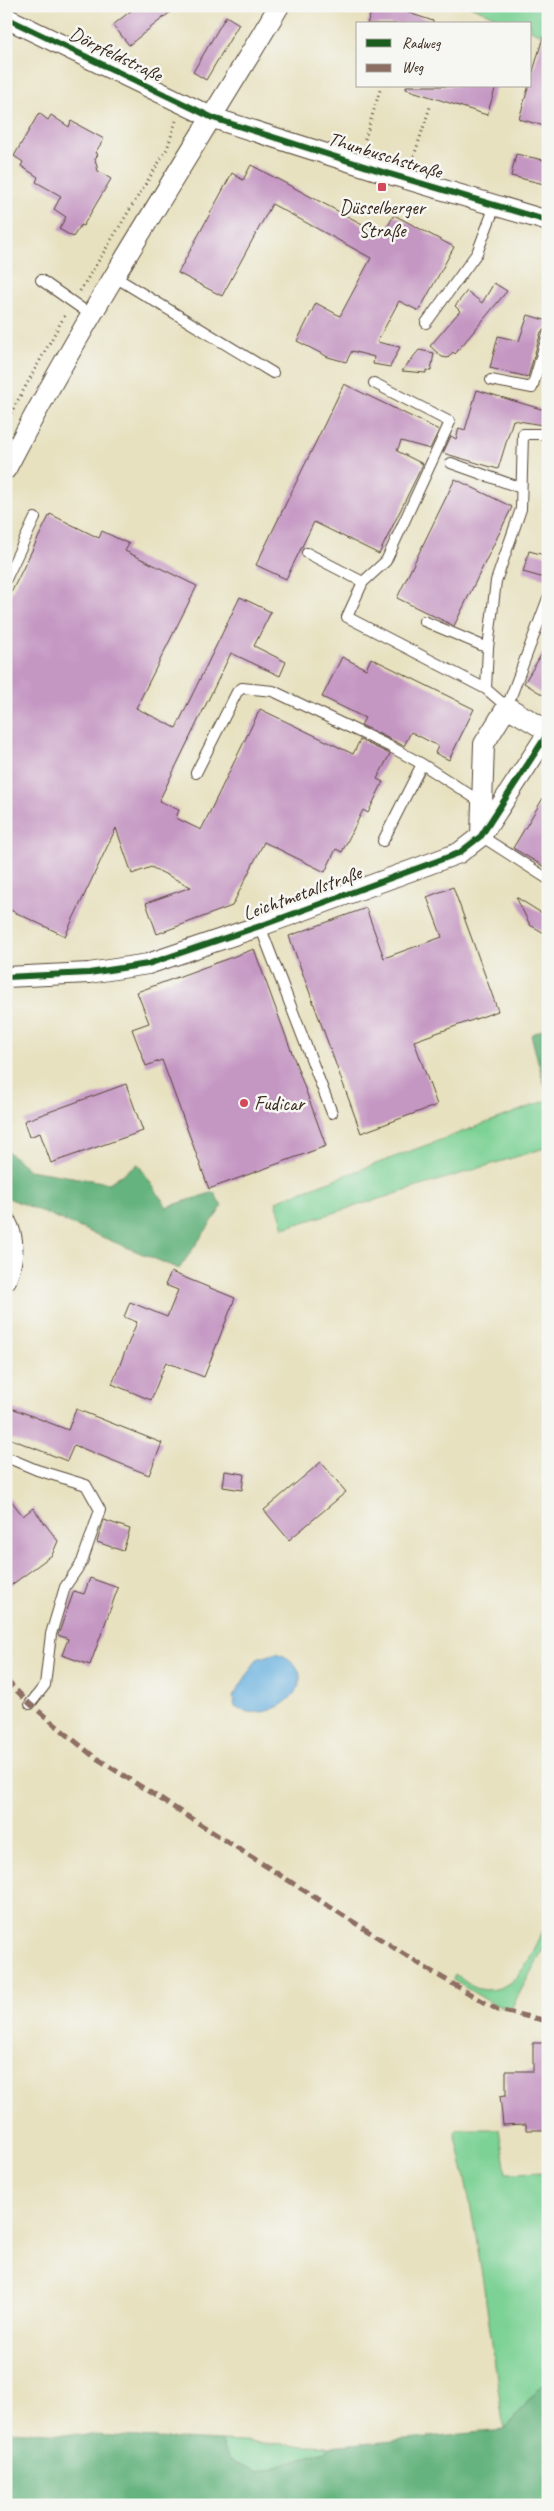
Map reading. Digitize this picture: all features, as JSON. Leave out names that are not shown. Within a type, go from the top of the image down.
[{"type":"street","points":[[6,469],[38,407],[92,315],[213,118],[278,6]]},
{"type":"street","name":"Dörpfeldstraße","points":[[6,18],[213,118]]},
{"type":"street","name":"Thunbuschstraße","points":[[213,118],[548,221]]},
{"type":"street","points":[[482,836],[481,802],[484,744],[507,707]]},
{"type":"street","name":"Leichtmetallstraße","points":[[6,977],[89,973],[134,968],[260,926],[444,859],[472,845],[482,836],[548,732],[507,707]]},
{"type":"street","points":[[6,1222],[13,1249],[12,1263],[6,1280]]},
{"type":"lane","points":[[426,323],[477,253],[495,206]]},
{"type":"lane","points":[[115,277],[274,372]]},
{"type":"lane","points":[[41,280],[92,315]]},
{"type":"lane","points":[[491,380],[532,388],[548,334]]},
{"type":"lane","points":[[308,553],[363,582],[386,561],[450,422],[374,383]]},
{"type":"lane","points":[[486,688],[488,648],[496,582],[521,509],[522,434],[548,434]]},
{"type":"lane","points":[[451,463],[522,488]]},
{"type":"lane","points":[[6,579],[35,518]]},
{"type":"lane","name":"Leichtmetallstraße","points":[[363,582],[347,617],[486,688],[507,707]]},
{"type":"lane","points":[[507,707],[548,598]]},
{"type":"lane","points":[[424,621],[488,648]]},
{"type":"lane","points":[[196,773],[237,692],[242,688],[273,691],[391,747],[422,764],[481,802]]},
{"type":"lane","points":[[383,841],[422,764]]},
{"type":"lane","points":[[482,836],[548,879]]},
{"type":"lane","points":[[260,926],[332,1113]]},
{"type":"lane","points":[[6,1457],[37,1470],[86,1485],[100,1510],[82,1562],[66,1587],[51,1634],[45,1685],[30,1704]]},
{"type":"path","points":[[365,140],[380,90]]},
{"type":"path","points":[[6,422],[72,303],[167,149],[182,104]]},
{"type":"path","points":[[414,156],[430,107]]},
{"type":"green space","points":[[470,6],[548,6],[548,37],[532,31],[532,22],[508,22]]},
{"type":"green space","points":[[548,1027],[548,1098],[531,1035]]},
{"type":"green space","points":[[548,1100],[548,1147],[284,1228],[276,1201]]},
{"type":"green space","points":[[6,1150],[29,1170],[109,1183],[138,1164],[167,1207],[214,1192],[222,1207],[179,1269],[6,1197]]},
{"type":"green space","points":[[548,1920],[548,1940],[511,2009],[493,2004],[453,1980],[455,1974],[479,1989],[493,1990],[505,1986],[515,1978],[531,1957]]},
{"type":"green space","points":[[458,2129],[499,2129],[506,2173],[548,2172],[548,2364],[546,2380],[504,2430],[477,2243],[455,2132]]},
{"type":"green space","points":[[548,2364],[548,2505],[6,2505],[6,2431],[221,2441],[229,2460],[259,2472],[325,2451],[329,2446],[504,2430],[546,2380]]},
{"type":"green space","points":[[221,2441],[329,2446],[325,2451],[259,2472],[229,2460]]},
{"type":"water","points":[[277,1653],[293,1663],[300,1674],[299,1686],[291,1697],[280,1706],[265,1711],[250,1712],[235,1707],[233,1697],[257,1659]]},
{"type":"building","points":[[137,6],[178,6],[129,45],[113,25]]},
{"type":"building","points":[[373,6],[388,6],[433,21],[433,22],[368,22]]},
{"type":"building","points":[[226,16],[239,24],[206,80],[193,72]]},
{"type":"building","points":[[544,34],[548,35],[548,127],[519,119],[528,88],[532,88],[532,75]]},
{"type":"building","points":[[406,88],[495,88],[487,115]]},
{"type":"building","points":[[39,113],[48,120],[51,115],[69,127],[71,121],[104,139],[95,153],[98,154],[95,159],[98,171],[111,179],[83,226],[81,225],[73,237],[59,229],[66,217],[54,209],[61,196],[36,182],[38,177],[21,166],[23,162],[14,156]]},
{"type":"building","points":[[516,154],[548,161],[548,185],[511,176]]},
{"type":"building","points":[[251,165],[383,235],[394,215],[454,247],[419,311],[399,301],[377,342],[400,347],[390,367],[373,364],[374,357],[352,351],[346,362],[328,357],[297,341],[316,303],[340,316],[371,258],[272,204],[222,296],[178,273],[232,173],[243,180]]},
{"type":"building","points":[[494,283],[507,291],[455,354],[453,352],[448,358],[442,357],[430,346],[460,311],[455,306],[467,291],[482,303]]},
{"type":"building","points":[[528,315],[548,321],[548,327],[541,332],[528,377],[490,368],[498,336],[519,341]]},
{"type":"building","points":[[419,350],[434,353],[431,371],[426,370],[426,373],[402,371]]},
{"type":"building","points":[[344,384],[439,430],[430,449],[401,441],[397,451],[423,464],[379,554],[314,522],[286,579],[256,565]]},
{"type":"building","points":[[477,390],[548,411],[548,426],[513,420],[498,469],[443,453],[451,436],[456,439],[459,428],[465,430]]},
{"type":"building","points":[[455,479],[512,507],[454,626],[397,598]]},
{"type":"building","points":[[50,514],[99,538],[102,531],[129,544],[125,551],[197,586],[136,708],[176,728],[240,597],[271,612],[254,646],[286,662],[280,676],[231,653],[159,801],[179,810],[176,818],[201,830],[260,709],[353,754],[360,740],[390,754],[377,779],[383,782],[368,813],[363,810],[342,852],[336,849],[325,872],[264,842],[232,906],[157,934],[146,903],[191,887],[151,867],[132,874],[116,828],[65,936],[6,908],[6,603]]},
{"type":"building","points":[[529,551],[548,556],[548,579],[523,572]]},
{"type":"building","points":[[548,644],[548,698],[524,683]]},
{"type":"building","points":[[342,657],[366,669],[371,658],[474,709],[449,760],[435,753],[438,746],[411,732],[404,746],[361,725],[365,718],[322,697]]},
{"type":"building","points":[[548,790],[548,869],[513,848]]},
{"type":"building","name":"Fudicar","points":[[453,887],[498,1011],[414,1041],[437,1105],[361,1133],[289,936],[366,908],[384,958],[442,937],[427,897]]},
{"type":"building","points":[[516,897],[548,917],[548,935],[530,925]]},
{"type":"building","name":"Fudicar","points":[[254,949],[326,1146],[209,1189],[162,1060],[146,1066],[132,1029],[149,1023],[137,992]]},
{"type":"building","points":[[126,1084],[143,1131],[51,1163],[40,1133],[29,1137],[24,1121]]},
{"type":"building","points":[[171,1272],[235,1298],[204,1377],[166,1362],[151,1400],[112,1384],[137,1322],[124,1317],[130,1302],[167,1317],[178,1290],[165,1285]]},
{"type":"building","points":[[9,1407],[68,1430],[76,1409],[162,1443],[149,1475],[74,1445],[67,1461],[6,1437],[6,1415]]},
{"type":"building","points":[[321,1462],[346,1492],[289,1540],[264,1510]]},
{"type":"building","points":[[225,1471],[244,1474],[242,1490],[223,1487]]},
{"type":"building","points":[[6,1494],[23,1516],[33,1508],[58,1541],[52,1555],[6,1589]]},
{"type":"building","points":[[104,1520],[130,1529],[123,1551],[97,1542]]},
{"type":"building","points":[[90,1578],[118,1588],[90,1665],[62,1655],[68,1639],[58,1635],[74,1591],[84,1594]]},
{"type":"building","points":[[533,2043],[548,2043],[548,2130],[526,2130],[526,2124],[503,2125],[500,2096],[506,2095],[506,2071],[533,2071]]},
{"type":"marked path","points":[[6,1680],[30,1704],[93,1756],[429,1970],[498,2010],[548,2021]]},
{"type":"cycle path","points":[[6,18],[213,118],[383,172],[548,221]]},
{"type":"cycle path","points":[[6,977],[89,973],[148,964],[260,926],[459,853],[481,836],[548,733]]},
{"type":"place","name":"Düsselberger Straße","points":[[382,187]]},
{"type":"place","name":"Fudicar","points":[[244,1103]]}]
